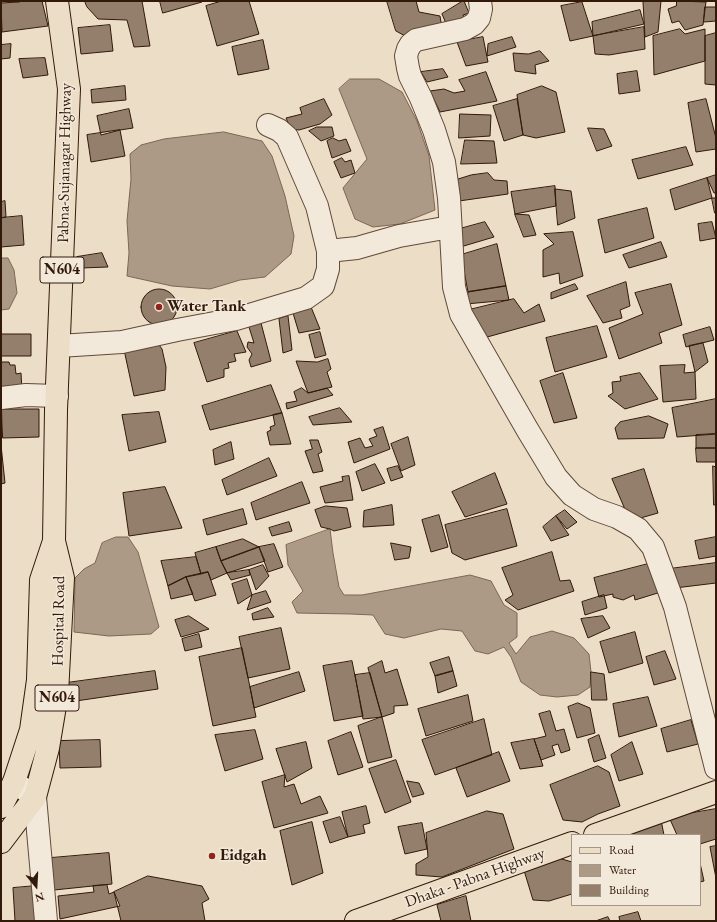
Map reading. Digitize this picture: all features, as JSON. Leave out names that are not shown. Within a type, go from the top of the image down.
[{"type":"main road","name":"Pabna-Sujanagar Highway","points":[[54,541],[57,396],[69,89],[57,1]]},
{"type":"main road","name":"Hospital Road","points":[[1,807],[14,782],[31,730],[38,680],[40,580],[54,541]]},
{"type":"main road","name":"Hospital Road","points":[[1,842],[35,797],[48,748],[58,694],[63,578],[54,541]]},
{"type":"main road","points":[[598,834],[716,792]]},
{"type":"main road","name":"Dhaka - Pabna Highway","points":[[356,921],[571,843]]},
{"type":"street","points":[[480,1],[481,9],[479,18],[474,24],[465,29],[416,40],[411,44],[406,56],[410,76],[434,130],[444,162],[449,198],[454,287],[461,314],[556,477],[572,495],[594,509],[616,517],[638,529],[653,547],[675,607],[716,768]]},
{"type":"street","points":[[59,346],[122,342],[236,319],[306,298],[323,286],[328,270],[328,251],[317,206],[287,137],[279,130],[268,126]]},
{"type":"street","points":[[328,251],[358,248],[399,236],[450,227]]},
{"type":"street","points":[[1,398],[26,395],[57,396]]},
{"type":"street","points":[[14,782],[35,797],[46,921]]},
{"type":"water","points":[[350,79],[379,79],[402,92],[417,121],[429,156],[435,210],[400,224],[373,227],[355,219],[343,188],[367,159],[339,89]]},
{"type":"water","points":[[224,132],[262,141],[272,156],[285,196],[294,236],[291,254],[265,277],[240,280],[210,289],[172,286],[127,276],[129,253],[127,221],[131,179],[130,154],[141,145],[164,139]]},
{"type":"water","points":[[1,258],[8,258],[14,270],[17,293],[9,309],[1,310]]},
{"type":"water","points":[[330,529],[339,587],[344,595],[362,595],[470,575],[491,581],[504,605],[517,613],[517,637],[509,643],[516,654],[530,637],[552,631],[574,638],[589,654],[591,672],[590,687],[578,695],[557,697],[540,695],[521,682],[511,657],[504,647],[488,654],[475,651],[462,631],[441,629],[404,638],[385,634],[373,615],[297,613],[292,602],[303,591],[288,565],[286,545]]},
{"type":"water","points":[[116,537],[128,537],[138,552],[159,627],[151,634],[109,636],[74,632],[75,578],[84,569],[95,563],[102,543]]},
{"type":"building","points":[[18,1],[42,1],[48,26],[2,32],[1,3],[19,2]]},
{"type":"building","points":[[85,1],[142,1],[150,46],[134,47],[127,20],[98,19],[87,7]]},
{"type":"building","points":[[160,1],[201,1],[202,2],[163,13]]},
{"type":"building","points":[[222,1],[249,1],[259,34],[217,46],[206,6]]},
{"type":"building","points":[[387,1],[416,1],[419,12],[440,16],[442,28],[407,37],[396,31]]},
{"type":"building","points":[[463,1],[469,13],[463,15],[465,21],[448,28],[442,14]]},
{"type":"building","points":[[661,1],[658,32],[645,37],[643,2]]},
{"type":"building","points":[[677,1],[706,2],[703,25],[685,30],[679,21],[672,23],[668,9],[676,6]]},
{"type":"building","points":[[582,2],[593,36],[570,41],[561,6]]},
{"type":"building","points":[[705,7],[716,7],[716,21],[704,22]]},
{"type":"building","points":[[640,10],[644,24],[593,36],[592,22]]},
{"type":"building","points":[[110,25],[113,51],[81,54],[78,28]]},
{"type":"building","points":[[644,27],[645,49],[609,55],[595,54],[593,36]]},
{"type":"building","points":[[680,29],[685,34],[705,29],[705,61],[654,75],[653,36]]},
{"type":"building","points":[[716,33],[716,85],[705,84],[705,36]]},
{"type":"building","points":[[483,37],[488,62],[466,66],[457,42]]},
{"type":"building","points":[[512,37],[516,47],[487,56],[488,44]]},
{"type":"building","points":[[263,40],[269,69],[238,75],[232,47]]},
{"type":"building","points":[[11,44],[10,58],[1,59],[1,45]]},
{"type":"building","points":[[540,51],[549,61],[535,65],[536,74],[515,71],[513,53],[528,54]]},
{"type":"building","points":[[45,58],[48,75],[23,78],[19,59]]},
{"type":"building","points":[[443,69],[448,77],[427,82],[421,72]]},
{"type":"building","points":[[637,71],[640,91],[619,94],[617,74]]},
{"type":"building","points":[[486,72],[497,101],[440,112],[430,91],[444,89],[454,93],[465,91],[459,80]]},
{"type":"building","points":[[125,86],[126,100],[92,103],[91,90]]},
{"type":"building","points":[[542,86],[556,92],[565,132],[536,138],[523,135],[517,95]]},
{"type":"building","points":[[324,99],[332,115],[320,124],[299,130],[291,129],[286,118],[302,114],[300,108]]},
{"type":"building","points":[[517,99],[523,135],[504,141],[493,106]]},
{"type":"building","points":[[706,99],[716,138],[716,149],[696,152],[688,103]]},
{"type":"building","points":[[129,109],[133,128],[101,135],[97,116]]},
{"type":"building","points":[[460,114],[491,115],[490,136],[459,138]]},
{"type":"building","points":[[317,127],[332,127],[334,136],[321,141],[309,131]]},
{"type":"building","points":[[588,128],[604,129],[612,146],[597,151]]},
{"type":"building","points":[[120,130],[125,156],[91,162],[87,135]]},
{"type":"building","points":[[333,138],[339,141],[346,139],[351,151],[332,158],[327,141]]},
{"type":"building","points":[[465,140],[494,141],[497,163],[461,164]]},
{"type":"building","points":[[686,147],[693,165],[638,179],[632,160]]},
{"type":"building","points":[[342,158],[345,162],[351,160],[355,173],[341,178],[334,162]]},
{"type":"building","points":[[488,173],[494,180],[507,181],[508,194],[459,201],[455,180],[471,175]]},
{"type":"building","points":[[716,175],[716,193],[714,193],[707,178]]},
{"type":"building","points":[[707,178],[712,198],[675,210],[670,190]]},
{"type":"building","points":[[555,186],[556,206],[515,214],[511,192]]},
{"type":"building","points":[[555,189],[571,191],[575,218],[558,225]]},
{"type":"building","points":[[712,198],[716,198],[716,213],[715,213]]},
{"type":"building","points":[[5,201],[6,217],[1,218],[1,202]]},
{"type":"building","points":[[647,208],[654,238],[605,253],[598,220]]},
{"type":"building","points":[[515,214],[529,215],[536,235],[524,237]]},
{"type":"building","points":[[22,216],[24,245],[1,247],[1,218]]},
{"type":"building","points":[[485,222],[494,237],[457,248],[456,230]]},
{"type":"building","points":[[712,222],[716,238],[700,241],[698,224]]},
{"type":"building","points":[[573,232],[583,276],[560,284],[559,273],[543,277],[543,250],[554,244],[544,234]]},
{"type":"building","points":[[661,242],[667,257],[629,268],[623,255]]},
{"type":"building","points":[[497,244],[506,286],[468,292],[461,255]]},
{"type":"building","points":[[102,253],[108,267],[81,268],[77,257]]},
{"type":"building","points":[[626,282],[630,306],[620,310],[622,318],[603,323],[587,296]]},
{"type":"building","points":[[575,284],[578,289],[551,299],[551,293]]},
{"type":"building","points":[[671,284],[682,325],[659,333],[662,343],[619,359],[609,328],[643,314],[635,293]]},
{"type":"building","points":[[506,286],[509,300],[466,304],[468,292]]},
{"type":"building","name":"Water Tank","points":[[159,289],[169,292],[174,297],[177,307],[174,317],[169,322],[159,325],[149,322],[144,317],[141,307],[144,297],[149,292]]},
{"type":"building","points":[[514,299],[524,313],[539,304],[545,321],[480,339],[469,310]]},
{"type":"building","points":[[311,307],[320,329],[299,333],[293,313]]},
{"type":"building","points":[[288,316],[292,350],[283,353],[279,319]]},
{"type":"building","points":[[261,323],[271,361],[251,367],[249,360],[252,354],[247,347],[248,342],[254,343],[249,327]]},
{"type":"building","points":[[597,326],[607,357],[555,372],[546,338]]},
{"type":"building","points":[[710,327],[714,340],[686,347],[683,335]]},
{"type":"building","points":[[237,331],[246,352],[234,354],[236,361],[228,363],[229,368],[224,369],[224,377],[207,382],[194,343]]},
{"type":"building","points":[[320,332],[326,355],[315,358],[309,335]]},
{"type":"building","points":[[1,334],[31,334],[31,356],[1,356]]},
{"type":"building","points":[[154,338],[162,349],[166,367],[165,390],[134,396],[123,345]]},
{"type":"building","points":[[703,343],[708,362],[695,372],[689,346]]},
{"type":"building","points":[[328,359],[331,369],[327,372],[332,387],[308,393],[296,361],[317,362]]},
{"type":"building","points":[[1,362],[9,362],[10,365],[15,365],[16,374],[21,373],[22,391],[1,392]]},
{"type":"building","points":[[685,365],[684,373],[695,372],[696,399],[663,402],[660,366]]},
{"type":"building","points":[[563,373],[577,418],[554,423],[540,381]]},
{"type":"building","points":[[640,373],[658,399],[625,409],[608,396],[613,393],[612,382],[621,381],[620,377]]},
{"type":"building","points":[[271,385],[282,413],[210,430],[202,406]]},
{"type":"building","points":[[302,388],[308,393],[327,388],[333,395],[287,409],[286,403],[297,401],[294,392]]},
{"type":"building","points":[[716,399],[716,434],[677,437],[672,408]]},
{"type":"building","points":[[340,408],[352,422],[313,425],[309,417]]},
{"type":"building","points":[[2,409],[39,409],[39,437],[3,438]]},
{"type":"building","points":[[159,412],[166,442],[129,451],[122,415]]},
{"type":"building","points":[[282,413],[291,444],[270,445],[267,432],[271,430],[270,427],[275,425],[273,415]]},
{"type":"building","points":[[649,416],[668,424],[664,438],[618,439],[615,428],[620,422]]},
{"type":"building","points":[[383,427],[390,449],[354,463],[348,442],[360,438],[365,448],[373,446],[369,439],[377,436],[374,430]]},
{"type":"building","points":[[716,434],[716,448],[696,448],[696,435]]},
{"type":"building","points":[[408,437],[415,465],[401,471],[391,444]]},
{"type":"building","points":[[310,440],[318,440],[322,452],[318,454],[323,471],[313,473],[305,451],[312,449]]},
{"type":"building","points":[[231,442],[234,459],[215,465],[213,450]]},
{"type":"building","points":[[1,445],[5,483],[1,484]]},
{"type":"building","points":[[696,448],[716,448],[716,462],[697,462]]},
{"type":"building","points":[[269,458],[277,476],[227,495],[222,480]]},
{"type":"building","points":[[375,464],[385,483],[362,491],[356,472]]},
{"type":"building","points":[[398,466],[403,477],[391,481],[387,469]]},
{"type":"building","points":[[713,466],[716,467],[716,505],[714,505]]},
{"type":"building","points":[[644,469],[658,513],[630,521],[612,479]]},
{"type":"building","points":[[495,473],[507,504],[465,517],[452,492]]},
{"type":"building","points":[[349,476],[353,500],[325,503],[320,487],[343,481],[342,477]]},
{"type":"building","points":[[302,482],[310,503],[256,520],[251,503]]},
{"type":"building","points":[[165,487],[182,528],[129,536],[123,493]]},
{"type":"building","points":[[392,505],[394,525],[363,527],[364,511]]},
{"type":"building","points":[[326,506],[347,508],[351,527],[334,531],[321,527],[315,510]]},
{"type":"building","points":[[243,509],[247,524],[207,535],[203,520]]},
{"type":"building","points":[[507,509],[517,546],[465,560],[452,553],[445,525]]},
{"type":"building","points":[[565,510],[577,522],[567,529],[556,516]]},
{"type":"building","points":[[439,515],[448,547],[431,552],[422,520]]},
{"type":"building","points":[[556,516],[569,535],[551,541],[543,527]]},
{"type":"building","points":[[289,522],[292,531],[272,536],[269,528]]},
{"type":"building","points":[[716,537],[716,556],[699,559],[695,541]]},
{"type":"building","points":[[243,539],[259,547],[221,561],[216,547]]},
{"type":"building","points":[[391,543],[411,547],[409,558],[395,560]]},
{"type":"building","points":[[274,544],[283,567],[268,572],[259,547]]},
{"type":"building","points":[[216,547],[227,573],[211,580],[208,572],[201,574],[195,553]]},
{"type":"building","points":[[259,547],[265,561],[227,573],[221,561]]},
{"type":"building","points":[[552,552],[560,581],[570,580],[574,591],[518,610],[505,600],[513,595],[502,568]]},
{"type":"building","points":[[196,557],[201,574],[186,577],[168,586],[161,561]]},
{"type":"building","points":[[652,563],[661,592],[635,600],[634,595],[623,600],[613,597],[613,594],[599,597],[594,578]]},
{"type":"building","points":[[716,563],[716,583],[675,588],[669,569]]},
{"type":"building","points":[[263,565],[269,576],[256,590],[249,570]]},
{"type":"building","points":[[249,570],[250,575],[231,580],[227,573]]},
{"type":"building","points":[[208,572],[216,595],[195,601],[186,577]]},
{"type":"building","points":[[186,577],[193,594],[171,599],[168,586]]},
{"type":"building","points":[[247,579],[252,595],[238,604],[232,584]]},
{"type":"building","points":[[266,591],[271,602],[247,610],[252,595]]},
{"type":"building","points":[[604,595],[607,608],[585,615],[582,602]]},
{"type":"building","points":[[268,608],[274,617],[253,620],[252,614]]},
{"type":"building","points":[[189,616],[209,629],[181,637],[175,620]]},
{"type":"building","points":[[603,616],[610,628],[588,638],[581,619]]},
{"type":"building","points":[[281,628],[290,669],[248,678],[239,637]]},
{"type":"building","points":[[635,632],[643,663],[609,673],[600,642]]},
{"type":"building","points":[[199,634],[202,647],[185,651],[182,639]]},
{"type":"building","points":[[242,648],[256,717],[213,726],[199,657]]},
{"type":"building","points":[[665,651],[676,679],[654,685],[646,657]]},
{"type":"building","points":[[449,657],[453,671],[435,676],[430,663]]},
{"type":"building","points":[[352,661],[363,716],[334,721],[323,666]]},
{"type":"building","points":[[382,661],[385,673],[397,669],[408,705],[394,706],[394,713],[382,717],[368,668]]},
{"type":"building","points":[[155,671],[158,689],[69,702],[66,683]]},
{"type":"building","points":[[453,671],[457,686],[438,693],[435,676]]},
{"type":"building","points":[[299,672],[305,691],[254,708],[250,687]]},
{"type":"building","points":[[591,672],[604,674],[607,700],[592,700]]},
{"type":"building","points":[[370,673],[382,717],[363,719],[355,675]]},
{"type":"building","points":[[468,695],[473,721],[426,736],[418,709]]},
{"type":"building","points":[[648,697],[657,726],[619,737],[613,704]]},
{"type":"building","points":[[578,703],[590,708],[595,733],[577,738],[568,707]]},
{"type":"building","points":[[550,711],[556,731],[564,729],[570,750],[561,753],[558,744],[552,746],[555,755],[541,760],[534,739],[546,736],[539,714]]},
{"type":"building","points":[[382,717],[392,757],[368,763],[358,726]]},
{"type":"building","points":[[484,719],[492,755],[435,775],[422,740]]},
{"type":"building","points":[[691,720],[698,744],[667,752],[661,729]]},
{"type":"building","points":[[255,730],[263,759],[225,771],[215,735]]},
{"type":"building","points":[[351,732],[363,767],[338,775],[328,741]]},
{"type":"building","points":[[599,735],[606,758],[594,762],[588,740]]},
{"type":"building","points":[[534,739],[543,766],[520,769],[511,743]]},
{"type":"building","points":[[100,740],[101,767],[60,768],[59,741]]},
{"type":"building","points":[[306,742],[312,768],[287,782],[276,749]]},
{"type":"building","points":[[632,742],[643,774],[619,781],[611,755]]},
{"type":"building","points":[[499,752],[510,781],[467,797],[456,768]]},
{"type":"building","points":[[396,760],[411,802],[385,813],[369,769]]},
{"type":"building","points":[[598,766],[609,772],[620,806],[582,822],[563,820],[550,785]]},
{"type":"building","points":[[285,775],[284,787],[294,784],[301,804],[320,796],[328,813],[274,828],[262,782]]},
{"type":"building","points":[[407,781],[419,783],[424,794],[413,797]]},
{"type":"building","points":[[366,806],[370,823],[363,825],[365,833],[348,837],[342,812]]},
{"type":"building","points":[[716,809],[716,839],[701,844],[701,834],[677,834],[669,817]]},
{"type":"building","points":[[487,811],[503,814],[514,849],[442,877],[416,875],[416,864],[428,857],[426,833]]},
{"type":"building","points":[[340,817],[348,837],[330,843],[323,822]]},
{"type":"building","points":[[661,820],[664,834],[621,834]]},
{"type":"building","points":[[312,822],[323,873],[292,885],[280,831]]},
{"type":"building","points":[[422,823],[427,849],[405,854],[398,827]]},
{"type":"building","points":[[716,846],[716,878],[710,847]]},
{"type":"building","points":[[109,853],[112,884],[54,890],[51,858]]},
{"type":"building","points":[[555,857],[571,862],[571,894],[549,901],[533,900],[523,867]]},
{"type":"building","points":[[701,868],[704,881],[701,882]]},
{"type":"building","points":[[148,876],[202,886],[209,899],[202,903],[205,921],[121,921],[114,892]]},
{"type":"building","points":[[107,885],[109,894],[114,892],[120,906],[60,919],[58,896],[94,892],[93,886]]},
{"type":"building","points":[[36,886],[38,921],[15,921],[13,888]]},
{"type":"building","points":[[466,896],[471,921],[441,921],[437,905]]},
{"type":"building","points":[[638,912],[641,921],[620,921],[619,917]]},
{"type":"building","points":[[608,917],[610,921],[596,921]]},
{"type":"place","name":"Water Tank","points":[[159,307]]},
{"type":"place","name":"Eidgah","points":[[212,856]]}]
